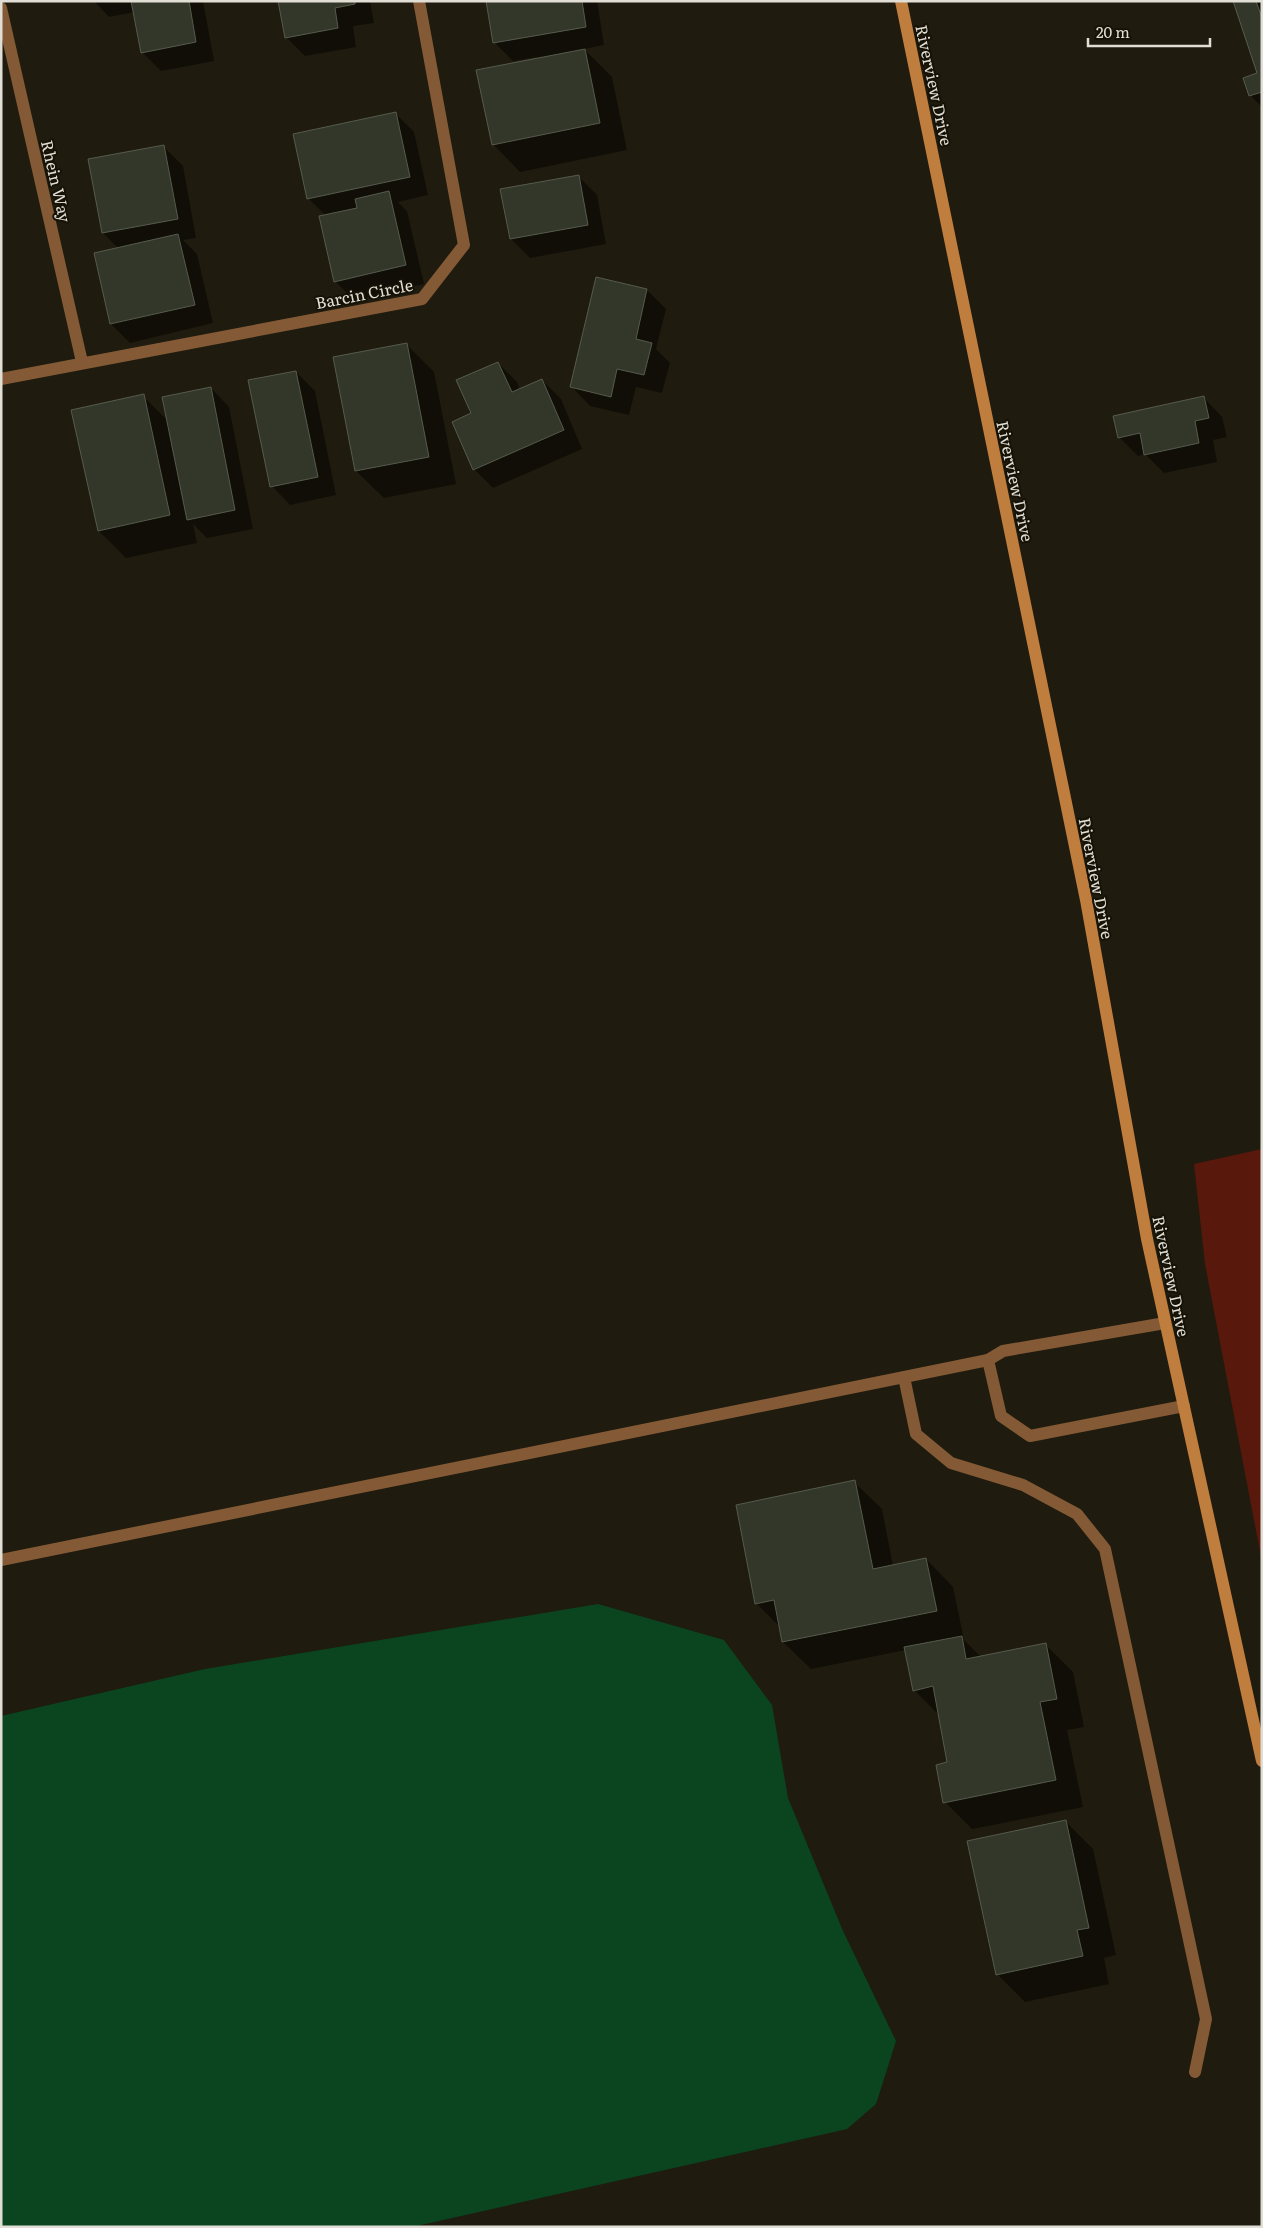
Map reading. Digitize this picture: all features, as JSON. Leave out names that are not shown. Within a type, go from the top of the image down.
[{"type":"street","name":"Barcin Circle","points":[[1,379],[82,362],[422,299],[464,245],[419,1]]},
{"type":"street","name":"Riverview Drive","points":[[901,1],[1086,900],[1147,1239],[1262,1761]]},
{"type":"street","name":"Rhein Way","points":[[1,8],[82,362]]},
{"type":"street","points":[[1,1560],[988,1360],[1003,1351],[1165,1323]]},
{"type":"street","points":[[988,1360],[1001,1416],[1030,1436],[1184,1406]]},
{"type":"street","points":[[904,1377],[916,1434],[951,1463],[1023,1485],[1077,1514],[1105,1549],[1206,2019],[1195,2072]]},
{"type":"shaded area","points":[[1262,1149],[1262,1562],[1205,1264],[1194,1164]]},
{"type":"shaded area","points":[[598,1604],[724,1640],[772,1705],[788,1798],[843,1931],[896,2041],[876,2104],[847,2129],[412,2227],[1,2227],[1,1716],[205,1669]]},
{"type":"building","points":[[131,1],[189,1],[196,42],[141,53]]},
{"type":"building","points":[[278,1],[355,1],[355,4],[335,8],[338,28],[285,38]]},
{"type":"building","points":[[486,1],[582,1],[586,27],[493,43]]},
{"type":"building","points":[[1233,1],[1256,1],[1262,18],[1262,92],[1249,96],[1243,78],[1257,73]]},
{"type":"building","points":[[585,49],[600,123],[492,145],[476,70]]},
{"type":"building","points":[[396,112],[410,177],[307,199],[293,134]]},
{"type":"building","points":[[164,145],[178,219],[102,233],[88,159]]},
{"type":"building","points":[[579,175],[588,225],[510,239],[500,189]]},
{"type":"building","points":[[389,191],[406,265],[334,282],[319,216],[357,208],[355,199]]},
{"type":"building","points":[[178,234],[195,305],[110,324],[94,253]]},
{"type":"building","points":[[596,277],[647,289],[636,339],[652,343],[644,375],[617,369],[611,397],[570,387]]},
{"type":"building","points":[[407,343],[429,457],[355,471],[333,357]]},
{"type":"building","points":[[498,362],[512,392],[542,379],[564,430],[473,470],[452,422],[471,413],[456,380]]},
{"type":"building","points":[[296,371],[318,477],[270,487],[248,380]]},
{"type":"building","points":[[211,387],[235,510],[187,520],[162,397]]},
{"type":"building","points":[[144,394],[170,515],[98,531],[71,410]]},
{"type":"building","points":[[1204,396],[1209,418],[1195,421],[1199,443],[1144,455],[1140,433],[1118,438],[1113,416]]},
{"type":"building","points":[[855,1480],[873,1569],[926,1558],[937,1611],[782,1642],[774,1600],[755,1604],[736,1505]]},
{"type":"building","points":[[962,1636],[966,1659],[1046,1643],[1057,1699],[1040,1702],[1056,1780],[943,1803],[936,1765],[947,1762],[933,1686],[913,1691],[904,1647]]},
{"type":"building","points":[[1066,1820],[1089,1928],[1077,1930],[1083,1956],[996,1975],[967,1841]]}]
